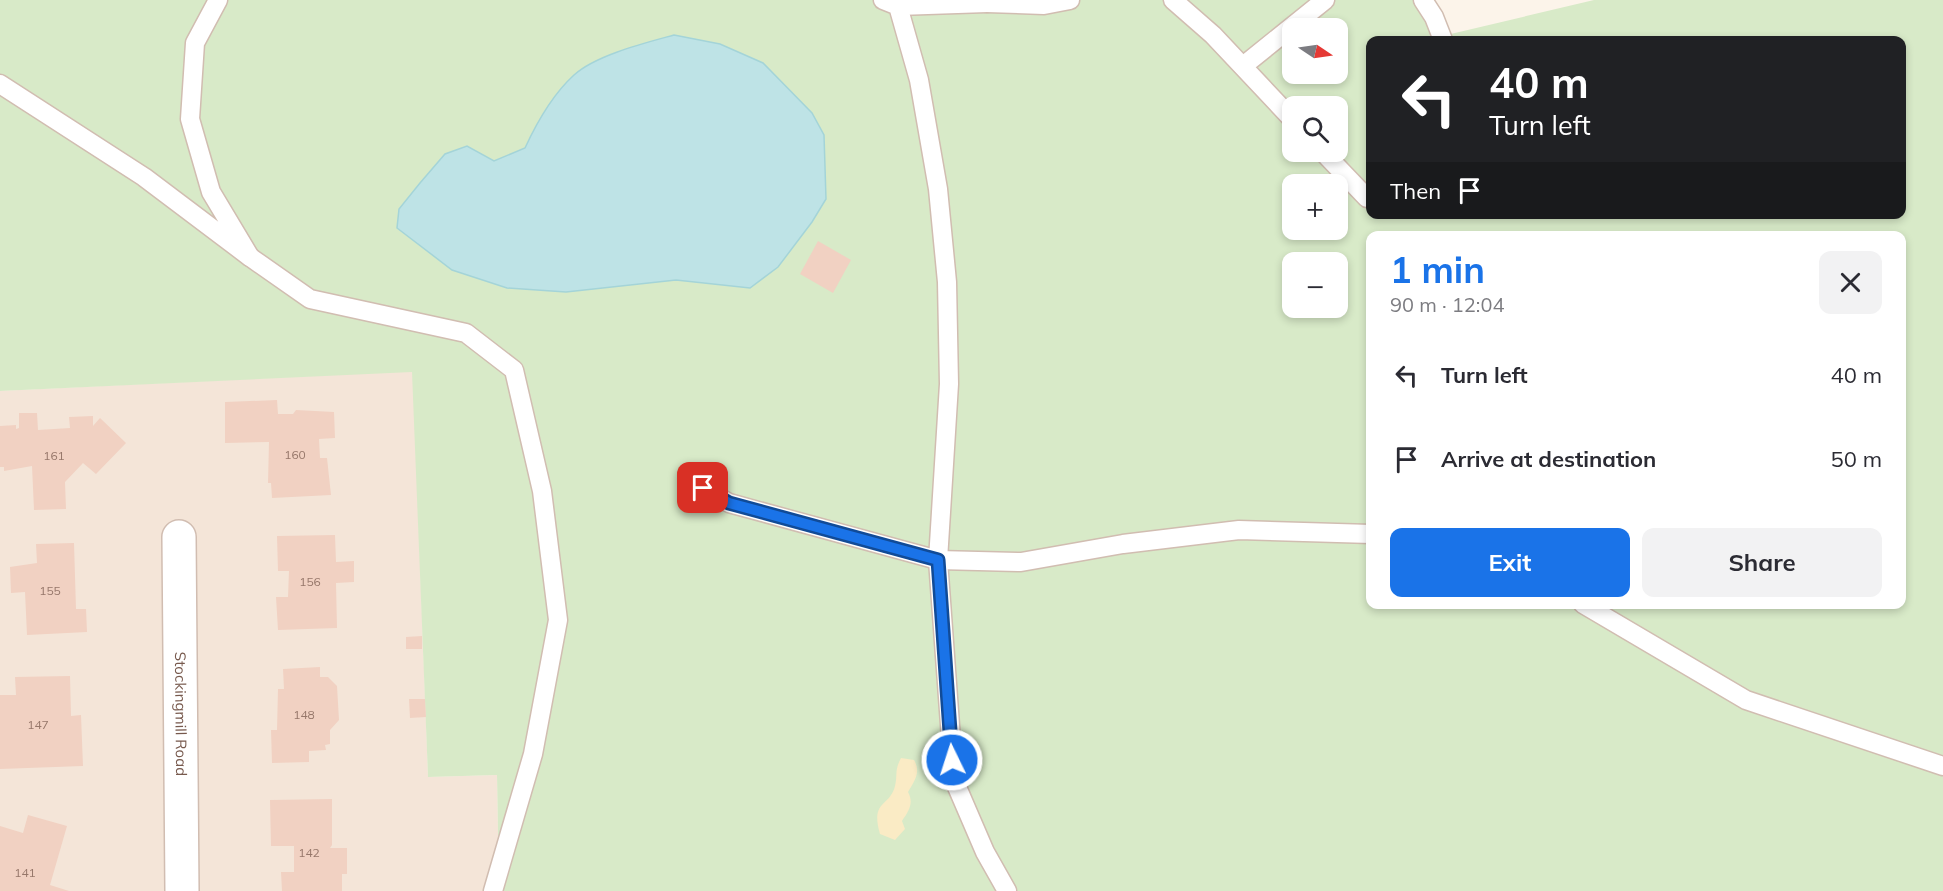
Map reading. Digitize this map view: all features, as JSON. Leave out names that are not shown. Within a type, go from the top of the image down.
[{"type":"street","name":"Stockingmill Road","points":[[179,537],[182,891]]},
{"type":"lane","points":[[218,0],[195,43],[190,119],[211,192],[250,257]]},
{"type":"lane","points":[[1007,891],[985,852],[954,780],[938,560],[949,384],[947,282],[938,189],[918,80],[891,3],[987,2],[1044,5],[1070,0]]},
{"type":"lane","points":[[1173,0],[1213,35],[1282,108]]},
{"type":"lane","points":[[1243,66],[1325,0]]},
{"type":"lane","points":[[1423,0],[1434,17],[1441,36]]},
{"type":"lane","points":[[0,84],[144,177],[310,299],[466,333],[514,370],[542,491],[558,620],[533,754],[493,891]]},
{"type":"lane","points":[[1333,162],[1366,197]]},
{"type":"lane","points":[[703,488],[729,503],[938,560],[1022,562],[1123,544],[1239,531],[1366,534]]},
{"type":"lane","points":[[1591,609],[1746,700],[1943,766]]},
{"type":"shaded area","points":[[413,371],[428,777],[497,775],[499,891],[0,891],[0,391]]},
{"type":"green space","points":[[0,0],[1427,0],[1438,36],[1366,36],[1366,219],[1906,219],[1906,36],[1442,36],[1594,0],[1943,0],[1943,891],[499,891],[497,775],[428,777],[412,372],[0,391]]},
{"type":"sand","points":[[901,758],[914,760],[917,772],[908,792],[911,800],[910,807],[902,821],[905,829],[895,840],[880,834],[877,815],[879,809],[893,793]]},
{"type":"water","points":[[674,35],[720,44],[763,63],[812,113],[824,135],[826,199],[812,222],[778,267],[750,288],[676,280],[566,292],[507,288],[452,270],[397,228],[399,209],[445,154],[467,146],[494,161],[525,148],[546,109],[559,91],[583,68],[635,46]]},
{"type":"building","points":[[818,241],[851,260],[833,293],[800,274]]},
{"type":"building","points":[[277,400],[278,414],[293,414],[296,410],[334,412],[335,438],[319,439],[320,458],[327,458],[331,495],[272,498],[271,483],[268,483],[269,442],[225,443],[225,402]]},
{"type":"building","points":[[19,413],[37,413],[38,430],[70,428],[69,417],[93,416],[93,426],[100,418],[126,443],[96,474],[83,463],[65,482],[66,509],[34,510],[32,466],[4,471],[4,467],[0,467],[0,426],[16,425],[16,429],[19,428]]},
{"type":"building","points":[[335,535],[336,562],[354,561],[354,582],[336,583],[337,628],[278,630],[276,597],[288,597],[289,571],[278,571],[277,536]]},
{"type":"building","points":[[74,543],[76,609],[86,609],[87,632],[27,635],[25,592],[11,593],[10,567],[37,563],[36,544]]},
{"type":"building","points":[[422,636],[422,649],[406,649],[406,637]]},
{"type":"building","points":[[320,667],[320,677],[328,677],[337,686],[339,720],[330,730],[330,744],[325,745],[326,750],[309,751],[309,762],[272,763],[271,730],[277,730],[278,689],[284,689],[283,669]]},
{"type":"building","points":[[70,676],[71,716],[81,715],[83,766],[0,769],[0,695],[16,695],[15,677]]},
{"type":"building","points":[[409,699],[425,699],[426,717],[410,718]]},
{"type":"building","points":[[332,799],[332,845],[330,848],[347,848],[347,874],[342,874],[342,891],[282,891],[281,872],[294,872],[294,846],[271,846],[270,800]]},
{"type":"building","points":[[28,815],[67,826],[50,885],[69,891],[0,891],[0,826],[23,833]]},
{"type":"route","points":[[703,488],[729,503],[938,560],[952,760]]}]
